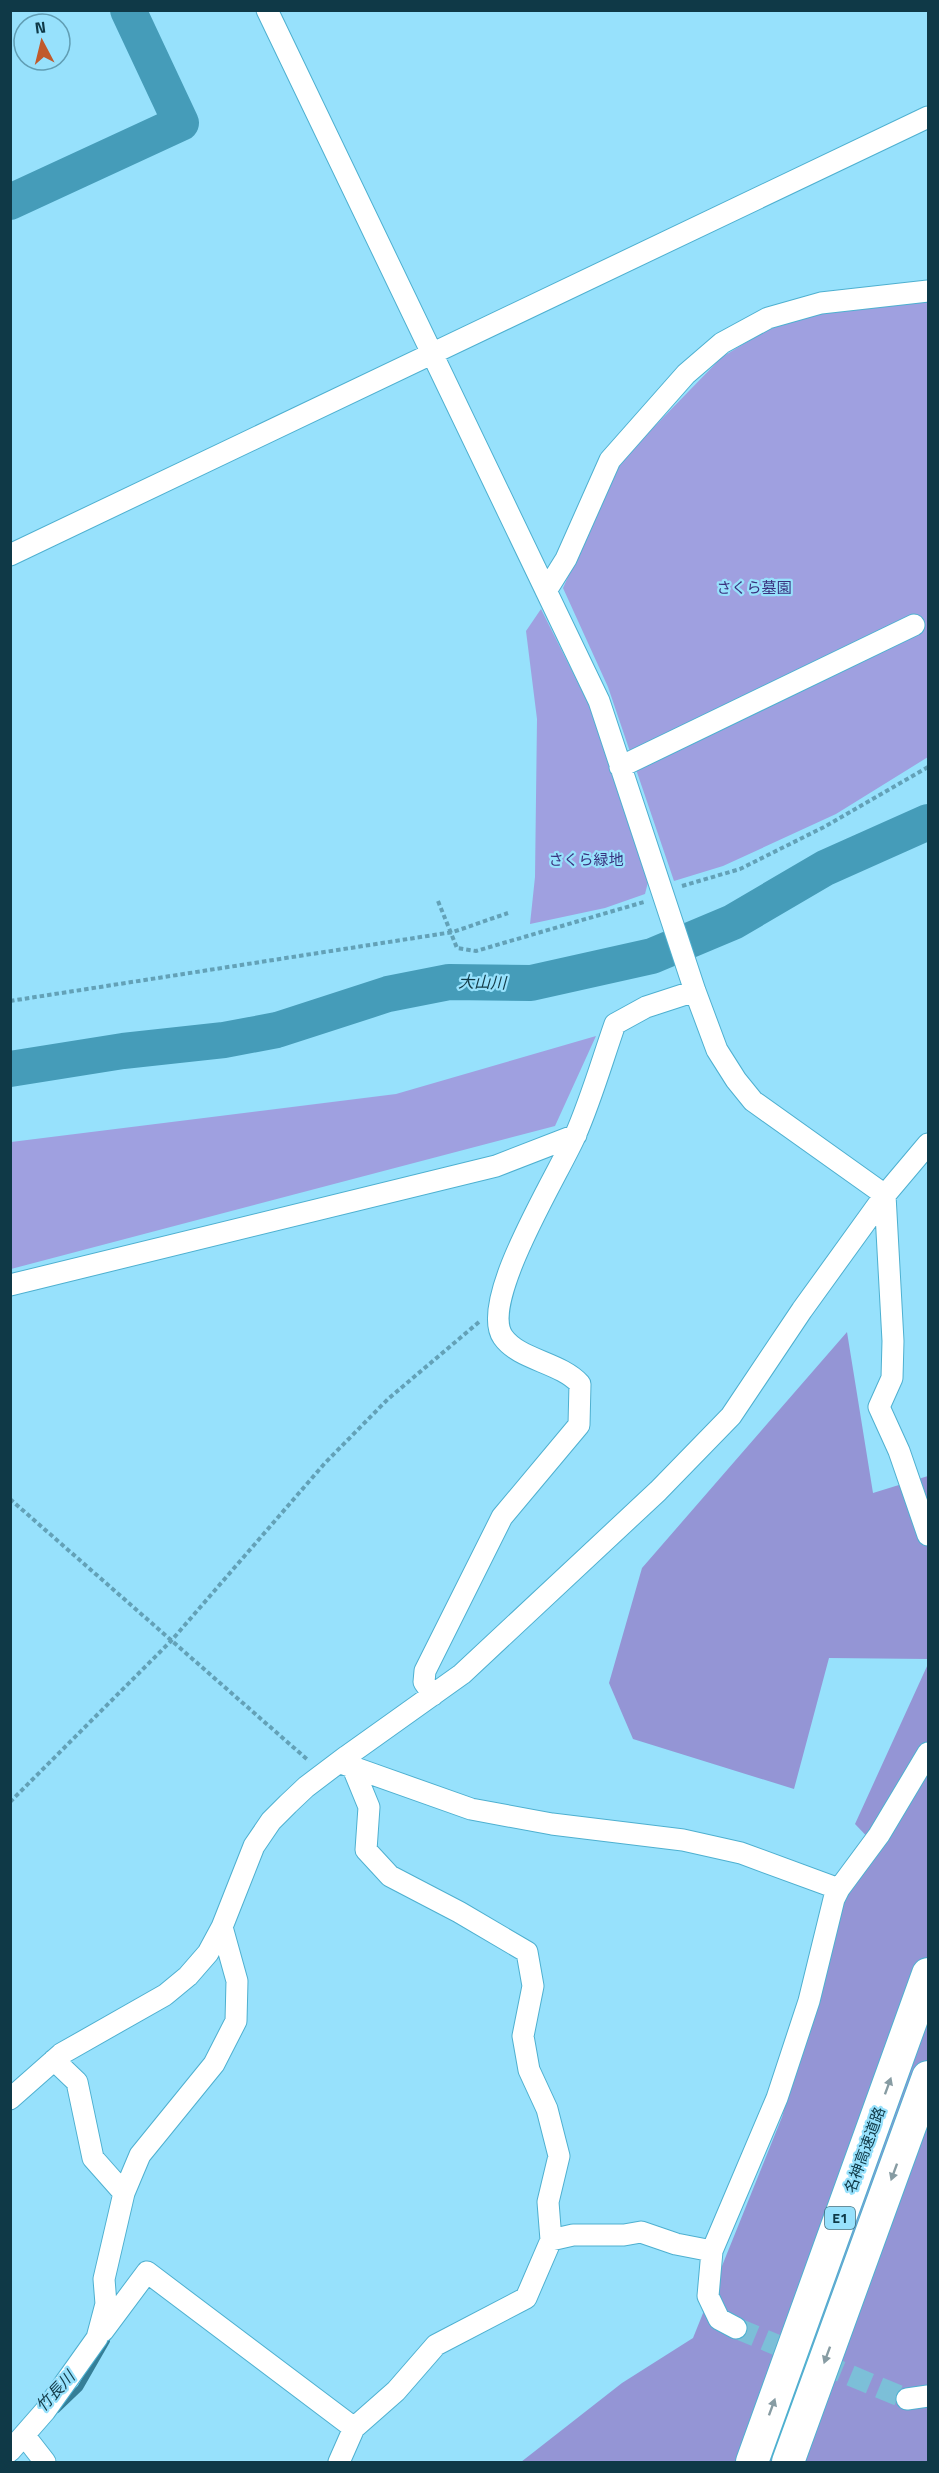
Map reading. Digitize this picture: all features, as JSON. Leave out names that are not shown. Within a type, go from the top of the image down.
[{"type":"highway","name":"名神高速道路","points":[[752,2463],[928,1974]]},
{"type":"highway","name":"E1","points":[[788,2463],[928,2077]]},
{"type":"street","points":[[267,10],[599,700],[694,989],[717,1050],[753,1101],[885,1195]]},
{"type":"street","points":[[10,555],[928,117]]},
{"type":"street","points":[[546,591],[566,559],[610,460],[686,374],[722,343],[768,318],[821,303],[928,291]]},
{"type":"street","points":[[620,766],[914,624]]},
{"type":"street","points":[[433,1695],[424,1682],[425,1671],[502,1517],[579,1425],[580,1384],[572,1375],[513,1347],[502,1336],[498,1323],[498,1306],[527,1226],[576,1136],[615,1024],[646,1007],[694,989]]},
{"type":"street","points":[[10,1285],[496,1166],[576,1136]]},
{"type":"street","points":[[10,2099],[54,2060],[79,2042],[165,1995],[188,1977],[208,1953],[222,1927],[254,1846],[271,1821],[288,1804],[462,1674],[657,1491],[731,1416],[801,1310],[885,1195],[928,1144]]},
{"type":"street","points":[[885,1195],[893,1341],[892,1378],[879,1407],[899,1451],[928,1535]]},
{"type":"street","points":[[736,2328],[719,2319],[708,2296],[712,2251],[777,2098],[808,2001],[834,1899],[879,1834],[928,1753]]},
{"type":"street","points":[[339,1768],[471,1809],[552,1824],[683,1840],[741,1853],[839,1889]]},
{"type":"street","points":[[339,1768],[369,1807],[366,1851],[390,1876],[459,1912],[527,1952],[533,1986],[523,2036],[529,2070],[547,2109],[559,2156],[548,2202],[551,2240],[526,2298],[436,2345],[396,2391],[354,2428],[339,2463]]},
{"type":"street","points":[[97,2338],[106,2304],[104,2279],[124,2193],[140,2155],[214,2064],[236,2021],[237,1981],[222,1927]]},
{"type":"street","points":[[54,2060],[77,2082],[93,2158],[124,2193]]},
{"type":"street","points":[[551,2240],[573,2235],[624,2235],[641,2232],[676,2244],[712,2251]]},
{"type":"street","points":[[10,2451],[45,2411],[147,2272],[354,2428]]},
{"type":"street","points":[[907,2399],[928,2397]]},
{"type":"street","points":[[24,2435],[45,2463]]},
{"type":"path","points":[[438,901],[457,948],[476,951],[665,902],[684,885],[740,869],[824,827],[928,767]]},
{"type":"path","points":[[10,1001],[450,933],[508,913]]},
{"type":"path","points":[[10,1802],[171,1641],[325,1463],[388,1399],[498,1306]]},
{"type":"path","points":[[10,1499],[171,1641],[339,1768]]},
{"type":"green space","name":"さくら墓園","points":[[928,300],[928,757],[836,814],[723,866],[674,881],[608,687],[563,588],[618,464],[722,357],[767,330],[816,314]]},
{"type":"green space","name":"さくら緑地","points":[[541,609],[589,705],[648,882],[645,894],[605,908],[530,924],[535,877],[537,719],[526,631]]},
{"type":"green space","points":[[596,1036],[555,1126],[11,1269],[11,1142],[396,1094]]},
{"type":"shaded area","points":[[847,1332],[873,1493],[928,1476],[928,1659],[829,1658],[794,1789],[633,1739],[609,1683],[642,1568]]},
{"type":"shaded area","points":[[928,1664],[928,2462],[521,2462],[622,2383],[693,2338],[782,2117],[844,1898],[878,1848],[855,1824]]},
{"type":"waterway","points":[[10,202],[181,123],[128,10]]},
{"type":"waterway","name":"大山川","points":[[10,1069],[123,1051],[224,1040],[277,1030],[388,994],[449,982],[531,983],[652,956],[733,922],[825,868],[928,822]]},
{"type":"waterway","name":"竹長川","points":[[57,2410],[80,2388],[107,2341]]},
{"type":"tunnel","points":[[736,2328],[907,2399]]}]
